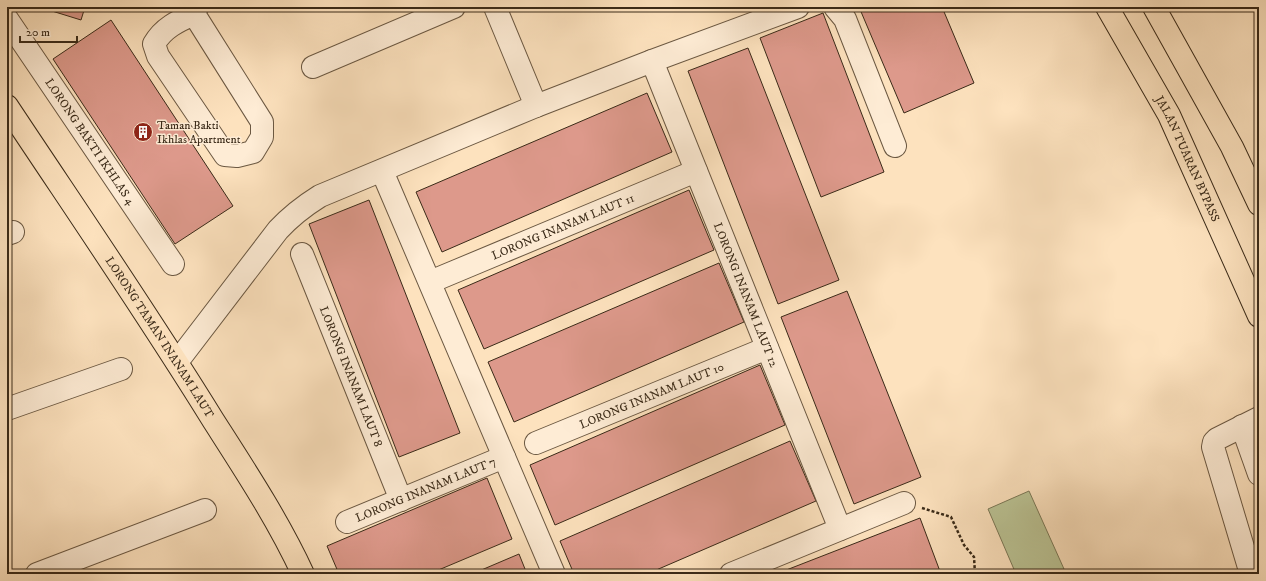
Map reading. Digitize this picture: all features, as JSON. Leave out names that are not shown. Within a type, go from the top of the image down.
[{"type":"main road","name":"JALAN TUARAN BYPASS","points":[[1107,7],[1169,115],[1259,316]]},
{"type":"main road","points":[[1154,7],[1232,147],[1259,204]]},
{"type":"main road","name":"LORONG TAMAN INANAM LAUT","points":[[7,106],[178,362],[272,513],[303,574]]},
{"type":"street","points":[[313,67],[454,7]]},
{"type":"street","points":[[495,7],[536,106]]},
{"type":"street","points":[[835,7],[845,19],[895,146]]},
{"type":"street","points":[[178,362],[278,230],[291,216],[306,204],[320,196],[536,106],[786,9]]},
{"type":"street","points":[[195,11],[262,122],[262,137],[253,152],[237,156],[226,155],[158,56],[154,44],[158,36],[176,22],[195,11]]},
{"type":"street","name":"LORONG BAKTI IKHLAS 4","points":[[7,19],[173,264]]},
{"type":"street","name":"LORONG INANAM LAUT 12","points":[[652,61],[840,529]]},
{"type":"street","points":[[382,171],[554,574]]},
{"type":"street","name":"LORONG INANAM LAUT 11","points":[[430,282],[696,172]]},
{"type":"street","name":"LORONG INANAM LAUT 8","points":[[302,254],[401,500]]},
{"type":"street","name":"LORONG INANAM LAUT 10","points":[[536,444],[767,348]]},
{"type":"street","points":[[7,409],[121,369]]},
{"type":"street","points":[[1251,574],[1213,447],[1217,438],[1251,422],[1259,474]]},
{"type":"street","name":"LORONG INANAM LAUT 7","points":[[347,522],[504,457]]},
{"type":"street","points":[[731,574],[904,503]]},
{"type":"street","points":[[37,574],[205,510]]},
{"type":"path","points":[[904,503],[951,518],[964,545],[974,557],[975,574]]},
{"type":"green space","points":[[1029,491],[1064,569],[1053,574],[1016,574],[988,509]]},
{"type":"building","points":[[39,7],[85,7],[81,20]]},
{"type":"building","points":[[859,7],[942,7],[974,83],[904,113]]},
{"type":"building","points":[[823,13],[884,172],[821,197],[760,38]]},
{"type":"building","name":"Taman Bakti Ikhlas Apartment","points":[[111,20],[233,206],[175,244],[53,59]]},
{"type":"building","points":[[748,48],[839,280],[778,304],[688,71]]},
{"type":"building","points":[[647,93],[672,152],[442,252],[416,192]]},
{"type":"building","points":[[689,190],[714,250],[484,349],[458,290]]},
{"type":"building","points":[[369,200],[460,433],[399,457],[309,224]]},
{"type":"building","points":[[719,263],[744,322],[514,422],[488,362]]},
{"type":"building","points":[[847,291],[921,477],[854,504],[781,317]]},
{"type":"building","points":[[760,365],[785,425],[555,525],[530,465]]},
{"type":"building","points":[[790,441],[816,501],[647,574],[574,574],[560,541]]},
{"type":"building","points":[[487,478],[512,539],[429,574],[339,574],[327,546]]},
{"type":"building","points":[[920,518],[941,574],[776,574]]},
{"type":"building","points":[[519,554],[527,574],[472,574]]},
{"type":"place","name":"Taman Bakti Ikhlas Apartment","points":[[143,132]]}]
